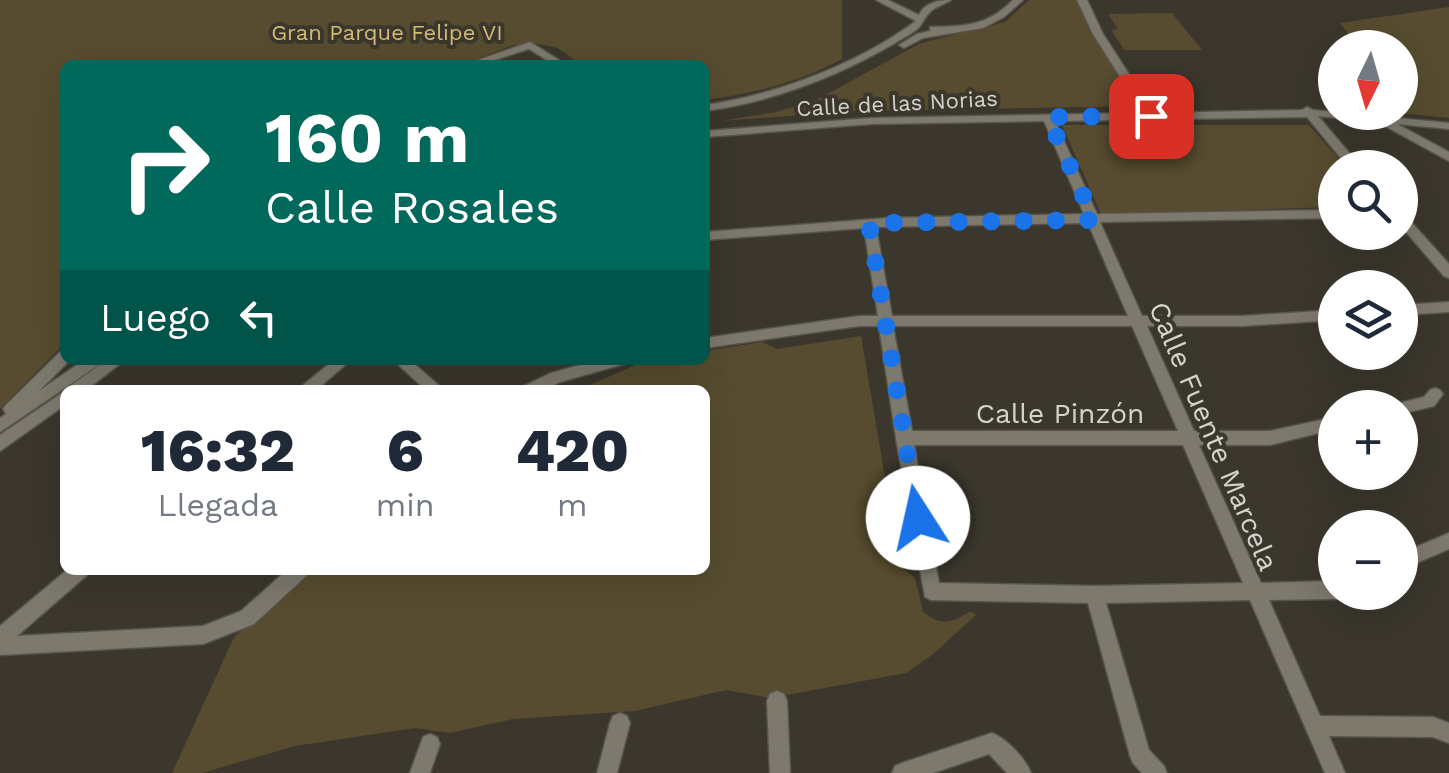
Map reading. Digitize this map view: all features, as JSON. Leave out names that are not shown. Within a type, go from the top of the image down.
[{"type":"street","points":[[881,0],[943,32]]},
{"type":"street","points":[[710,107],[787,91],[825,78],[946,0]]},
{"type":"street","points":[[710,118],[796,99],[834,84],[920,36],[960,30],[995,18],[1018,0]]},
{"type":"street","points":[[1082,0],[1098,34],[1151,116]]},
{"type":"street","points":[[485,60],[530,45],[554,60]]},
{"type":"street","points":[[1307,110],[1341,150]]},
{"type":"street","name":"Calle de las Norias","points":[[710,134],[871,121],[1318,111]]},
{"type":"street","name":"Calle Fuente Marcela","points":[[1048,117],[1335,773]]},
{"type":"street","name":"Calle de las Norias","points":[[1418,123],[1449,126]]},
{"type":"street","points":[[1400,130],[1449,158]]},
{"type":"street","points":[[710,236],[869,223],[1318,214]]},
{"type":"street","points":[[869,223],[931,591],[1095,595],[1318,591]]},
{"type":"street","points":[[1418,238],[1449,273]]},
{"type":"street","points":[[1418,309],[1449,308]]},
{"type":"street","points":[[710,342],[884,320],[1242,320],[1318,315]]},
{"type":"street","points":[[0,424],[60,361]]},
{"type":"street","points":[[0,424],[88,365]]},
{"type":"street","points":[[83,385],[111,365]]},
{"type":"street","points":[[312,385],[338,365]]},
{"type":"street","points":[[406,365],[430,385]]},
{"type":"street","points":[[539,385],[600,365]]},
{"type":"street","points":[[1418,404],[1429,402],[1435,394]]},
{"type":"street","points":[[0,444],[60,402]]},
{"type":"street","name":"Calle Pinzón","points":[[904,438],[1270,438],[1318,427]]},
{"type":"street","points":[[1418,554],[1449,541]]},
{"type":"street","points":[[0,638],[74,575]]},
{"type":"street","points":[[0,646],[202,635],[247,618],[294,575]]},
{"type":"street","points":[[1095,595],[1140,756],[1157,773]]},
{"type":"street","points":[[777,701],[780,773]]},
{"type":"street","points":[[607,773],[620,722]]},
{"type":"street","points":[[1315,726],[1432,726],[1449,733]]},
{"type":"street","points":[[902,773],[992,743],[1021,773]]},
{"type":"street","points":[[420,773],[430,744]]},
{"type":"green space","name":"Gran Parque Felipe VI","points":[[0,0],[842,0],[842,59],[775,86],[710,99],[710,60],[575,60],[556,47],[531,43],[513,45],[473,60],[60,60],[60,348],[0,409]]},
{"type":"green space","points":[[1029,0],[1078,0],[1096,39],[1141,106],[856,111],[721,121],[776,112],[816,100],[921,43],[1005,22]]},
{"type":"green space","points":[[1449,7],[1449,118],[1418,115],[1418,30],[1345,30],[1340,23]]},
{"type":"green space","points":[[1172,13],[1202,50],[1124,50],[1111,30],[1118,29],[1108,14]]},
{"type":"green space","points":[[1062,125],[1309,125],[1331,150],[1318,150],[1318,208],[1101,214]]},
{"type":"green space","points":[[861,336],[900,566],[915,578],[923,612],[930,617],[946,622],[970,611],[976,615],[932,655],[906,673],[771,698],[726,690],[635,711],[513,719],[449,733],[415,728],[295,746],[202,773],[172,773],[234,637],[304,575],[710,575],[710,385],[590,385],[636,365],[710,365],[710,350],[762,342],[777,349]]},
{"type":"route","points":[[918,518],[869,223],[1094,220],[1048,117],[1151,116]]}]
